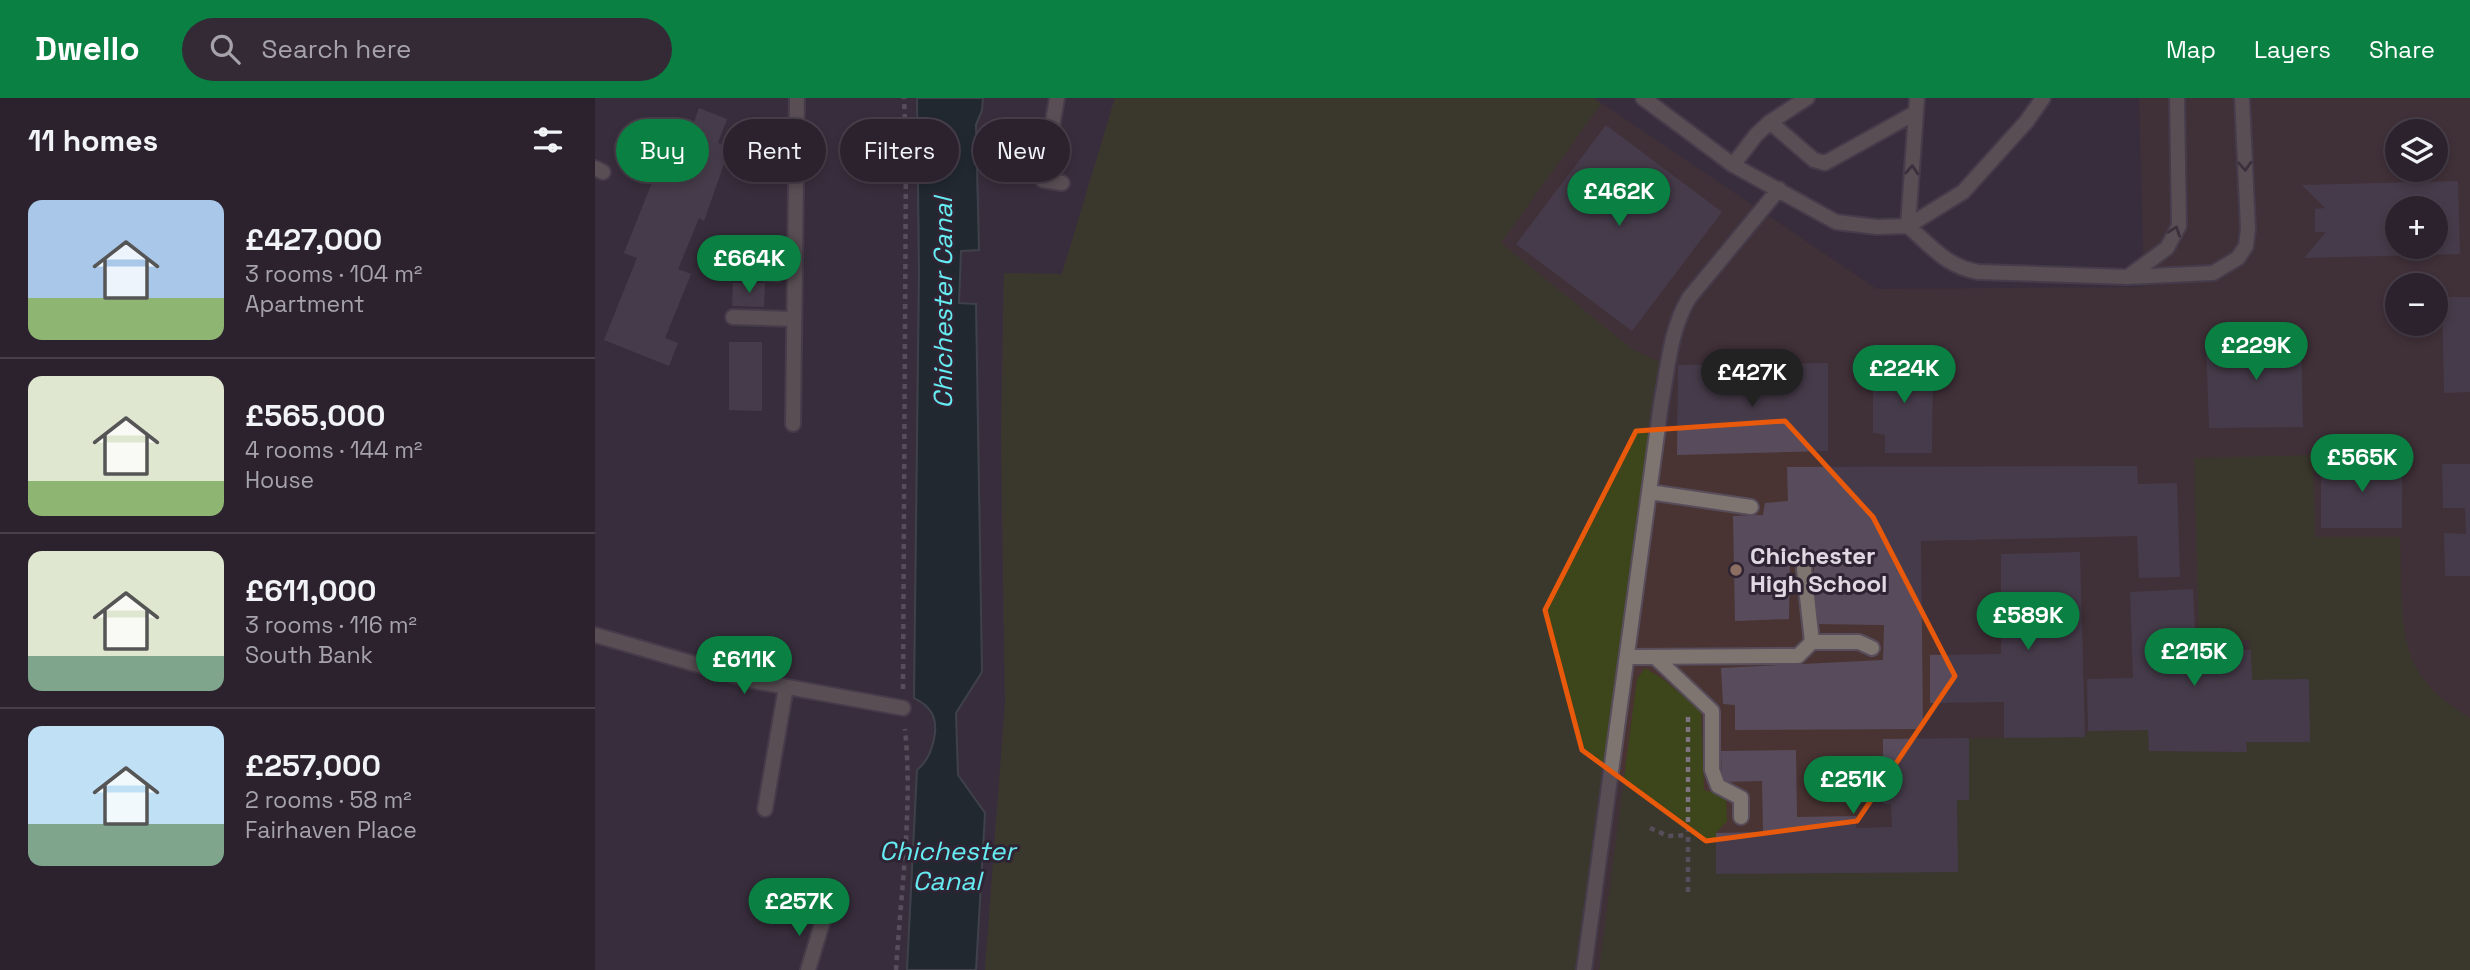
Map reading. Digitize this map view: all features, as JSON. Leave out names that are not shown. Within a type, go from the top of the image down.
[{"type":"street","points":[[793,424],[797,98]]},
{"type":"street","points":[[1058,98],[1043,180],[1062,183]]},
{"type":"street","points":[[1643,98],[1733,166],[1836,222],[1877,228],[1908,226],[1963,192],[2027,121],[2043,98]]},
{"type":"street","points":[[1733,166],[1756,135],[1770,122],[1807,98]]},
{"type":"street","points":[[1908,226],[1917,98]]},
{"type":"street","points":[[2128,277],[2167,248],[2179,226],[2177,98]]},
{"type":"street","points":[[1908,226],[1947,262],[1978,272],[2128,277],[2213,273],[2238,258],[2246,246],[2248,229],[2242,98]]},
{"type":"street","points":[[1770,122],[1814,160],[1825,163],[1915,113]]},
{"type":"street","points":[[1584,970],[1661,404],[1679,315],[1689,298],[1779,190]]},
{"type":"street","points":[[733,317],[794,320]]},
{"type":"street","points":[[1649,492],[1751,507]]},
{"type":"street","points":[[1804,569],[1812,642]]},
{"type":"street","points":[[595,635],[754,681],[903,708]]},
{"type":"street","points":[[1627,657],[1798,656],[1812,642],[1859,642],[1872,648]]},
{"type":"street","points":[[1655,657],[1712,710],[1712,770],[1718,786],[1741,798],[1741,817]]},
{"type":"street","points":[[765,809],[786,687]]},
{"type":"street","points":[[808,970],[824,917]]},
{"type":"path","points":[[896,970],[909,769],[903,708],[904,98]]},
{"type":"path","points":[[1688,897],[1687,718],[1699,698]]},
{"type":"path","points":[[1650,828],[1668,836],[1688,835]]},
{"type":"highlighted area","points":[[1785,421],[1873,517],[1955,676],[1857,821],[1706,841],[1582,750],[1545,610],[1636,431]]},
{"type":"shaded area","name":"Chichester High School","points":[[1115,98],[1594,98],[1877,289],[2144,287],[2139,98],[2470,98],[2470,970],[985,970],[1005,703],[1001,436],[1004,273],[1062,274]]},
{"type":"green space","points":[[1115,98],[1594,98],[1601,104],[1501,243],[1632,349],[1660,362],[1575,970],[985,970],[1005,703],[1001,436],[1004,273],[1062,274]]},
{"type":"green space","points":[[2313,455],[2315,537],[2400,537],[2402,606],[2411,657],[2429,686],[2470,718],[2470,970],[1599,970],[1637,679],[1645,668],[1663,679],[1701,711],[1704,790],[1726,796],[1727,821],[1716,833],[1717,874],[1958,872],[1957,800],[1969,800],[1969,738],[2085,737],[2088,731],[2148,730],[2149,751],[2247,752],[2246,742],[2310,741],[2309,679],[2252,680],[2249,640],[2199,641],[2194,458]]},
{"type":"water","name":"Chichester Canal","points":[[917,98],[983,98],[978,119],[973,119],[973,182],[977,182],[979,250],[961,251],[959,303],[976,304],[982,672],[956,713],[958,775],[985,813],[976,970],[907,970],[917,770],[927,758],[935,731],[935,723],[928,708],[914,698],[918,182],[959,182],[959,119],[917,119]]},
{"type":"building","points":[[699,108],[727,119],[723,119],[723,130],[718,143],[723,145],[723,167],[704,221],[699,218],[678,269],[691,274],[665,338],[678,343],[669,366],[604,340],[637,258],[624,253],[652,182],[709,182],[709,119],[695,119]]},
{"type":"building","points":[[1606,125],[1722,212],[1632,331],[1516,244]]},
{"type":"building","points":[[2458,181],[2460,254],[2448,254],[2448,196],[2385,196],[2385,256],[2304,258],[2326,232],[2315,232],[2315,209],[2325,208],[2302,185]]},
{"type":"building","points":[[761,239],[784,241],[780,283],[757,281]]},
{"type":"building","points":[[733,283],[765,283],[764,307],[732,306]]},
{"type":"building","points":[[2448,297],[2470,297],[2470,392],[2444,393],[2443,336],[2448,336]]},
{"type":"building","points":[[2301,334],[2303,427],[2209,428],[2206,343],[2235,342],[2235,335]]},
{"type":"building","points":[[729,342],[762,342],[762,411],[729,410]]},
{"type":"building","points":[[1873,360],[1933,361],[1932,453],[1885,453],[1885,435],[1873,433]]},
{"type":"building","points":[[1828,363],[1828,451],[1677,455],[1678,365]]},
{"type":"building","points":[[2321,461],[2402,461],[2402,528],[2321,528]]},
{"type":"building","points":[[2442,464],[2470,464],[2470,576],[2445,576],[2444,533],[2466,534],[2465,508],[2443,508]]},
{"type":"building","points":[[2137,466],[2138,484],[2177,483],[2180,577],[2139,578],[2137,536],[1921,541],[1923,729],[1735,730],[1735,705],[1723,704],[1721,668],[1883,660],[1884,625],[1814,624],[1814,558],[1790,558],[1789,619],[1735,621],[1733,516],[1763,515],[1765,503],[1788,501],[1787,467]]},
{"type":"building","points":[[2080,552],[2085,737],[2004,738],[2004,702],[1930,703],[1930,655],[2001,654],[2001,554]]},
{"type":"building","points":[[2193,589],[2196,651],[2251,650],[2252,680],[2309,679],[2310,742],[2246,742],[2247,752],[2149,751],[2148,730],[2088,731],[2087,679],[2133,678],[2130,592]]},
{"type":"building","points":[[1969,738],[1969,800],[1957,800],[1958,872],[1716,874],[1716,833],[1763,832],[1762,781],[1722,782],[1721,751],[1796,750],[1797,817],[1856,816],[1856,828],[1892,827],[1891,804],[1883,804],[1883,739]]},
{"type":"place","name":"Chichester High School","points":[[1736,570]]}]
